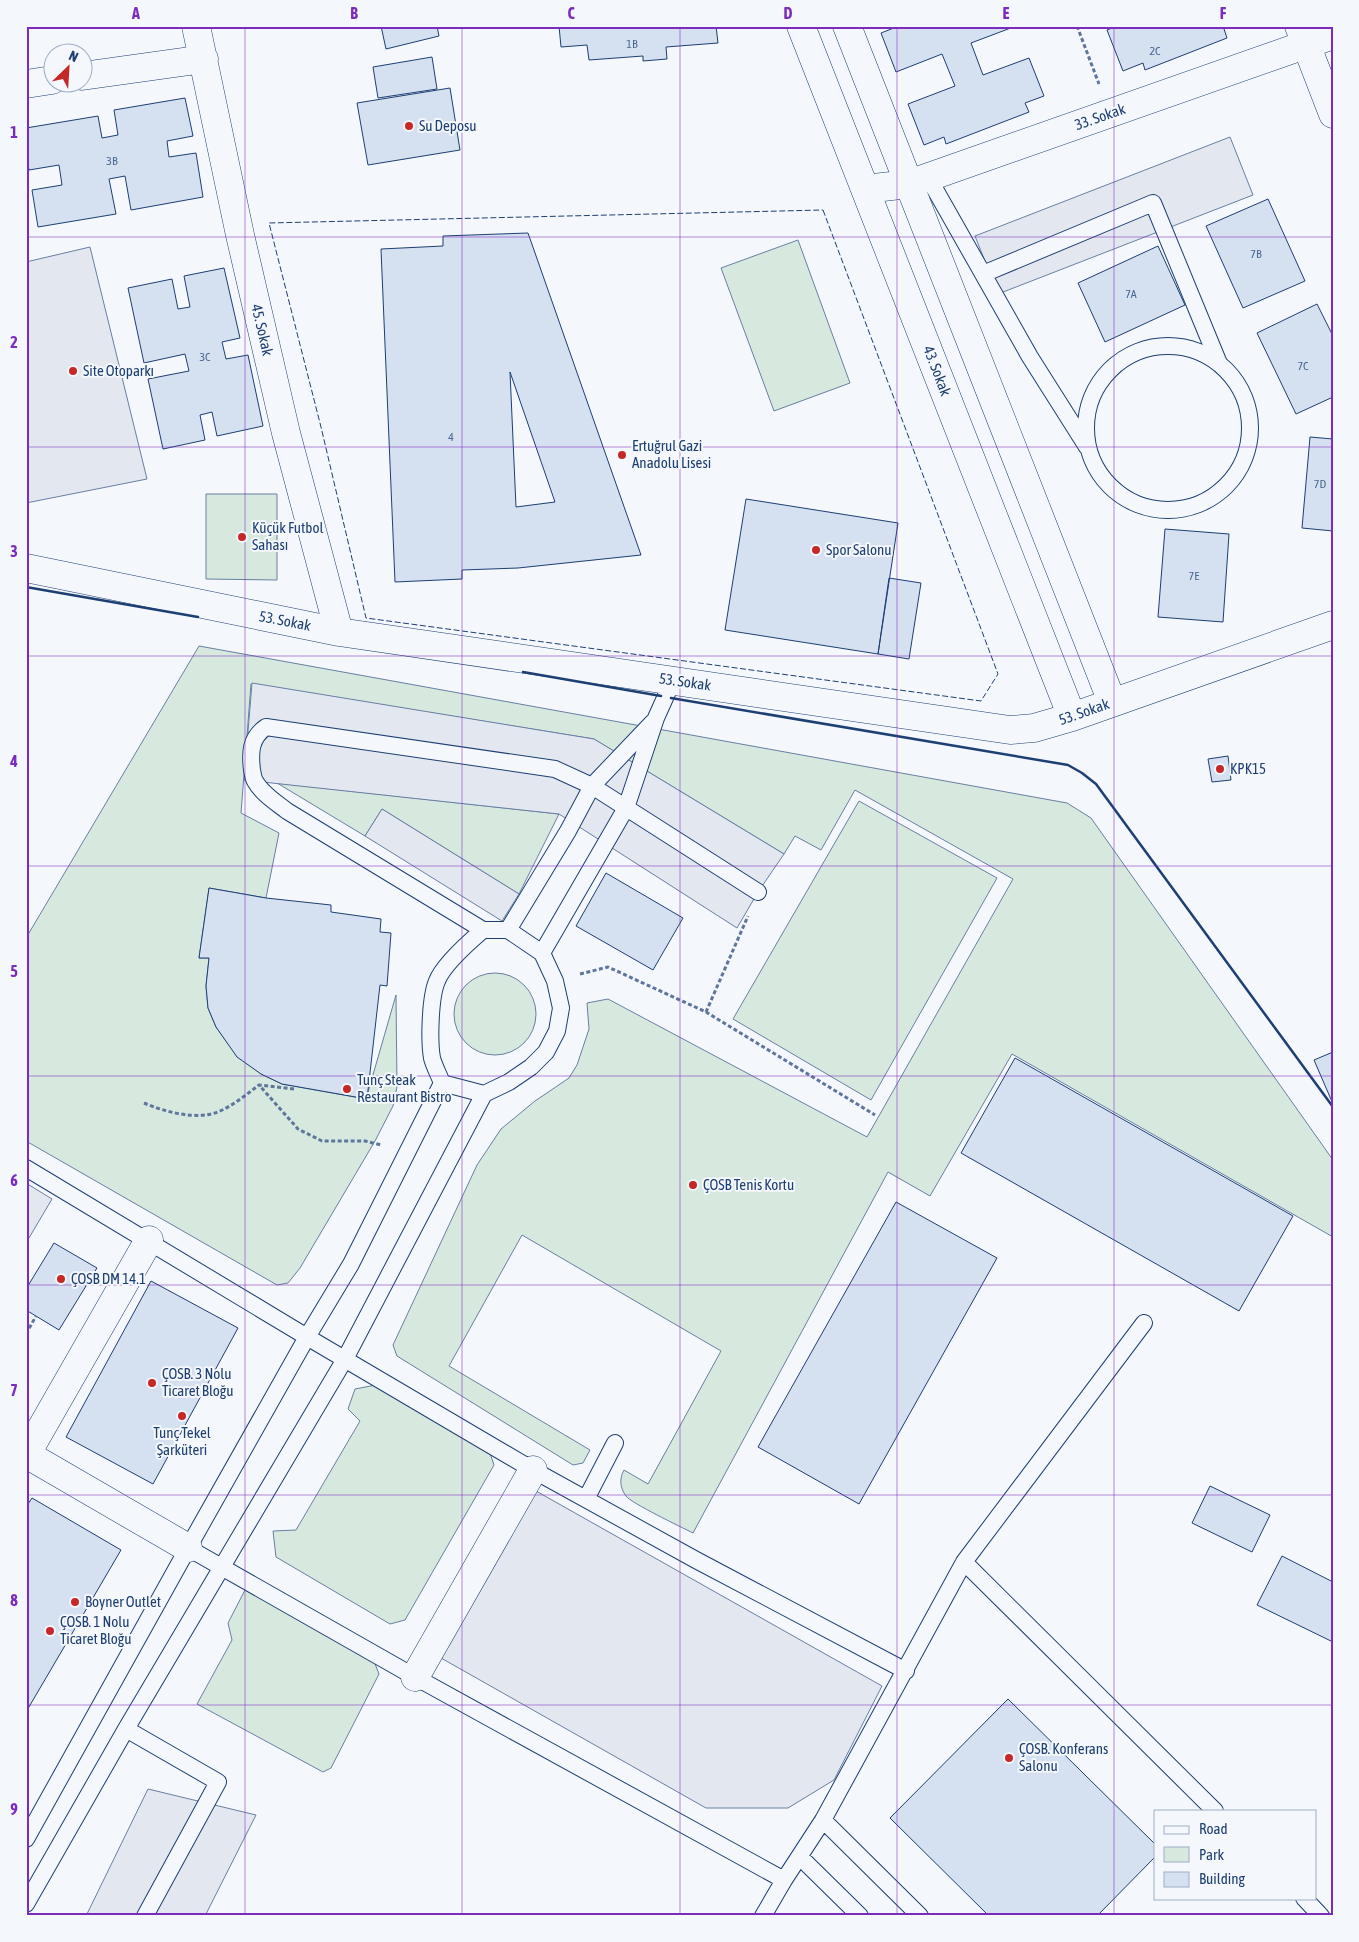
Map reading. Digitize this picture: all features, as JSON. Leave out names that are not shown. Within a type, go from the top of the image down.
[{"type":"street","name":"45. Sokak","points":[[196,26],[240,235],[283,424],[339,632]]},
{"type":"street","name":"43. Sokak","points":[[802,26],[1072,717]]},
{"type":"street","points":[[847,26],[919,180],[1112,702]]},
{"type":"street","name":"33. Sokak","points":[[865,189],[919,180],[1302,36],[1333,35]]},
{"type":"street","points":[[1302,36],[1333,114]]},
{"type":"street","points":[[92,75],[204,59]]},
{"type":"street","points":[[26,84],[42,82]]},
{"type":"street","name":"53. Sokak","points":[[26,568],[339,632],[1010,730],[1034,728],[1072,717],[1333,625]]},
{"type":"street","points":[[148,1240],[26,1454],[188,1548]]},
{"type":"street","points":[[415,1677],[533,1470]]},
{"type":"lane","points":[[919,180],[983,274],[1030,357],[1088,448],[1100,475],[1120,495],[1146,508],[1174,511],[1202,504],[1226,488],[1244,465],[1251,438],[1250,408],[1237,382],[1218,361],[1153,203],[983,274]]},
{"type":"lane","points":[[1088,448],[1086,420],[1094,392],[1111,369],[1135,352],[1163,346],[1192,349],[1218,361]]},
{"type":"lane","points":[[542,953],[626,808],[656,718],[673,680]]},
{"type":"lane","points":[[508,930],[568,831],[592,786],[656,718]]},
{"type":"lane","points":[[26,1904],[126,1729],[346,1359],[484,1094],[509,1082],[531,1067],[546,1052],[557,1031],[560,1008],[555,981],[542,953],[508,930],[483,930],[287,812],[266,794],[254,780],[250,754],[251,747],[258,733],[266,727],[555,769],[592,786],[758,892]]},
{"type":"lane","points":[[26,1839],[307,1337],[351,1264],[442,1083],[432,1057],[432,1000],[437,980],[465,946],[483,930]]},
{"type":"lane","points":[[442,1083],[484,1094]]},
{"type":"lane","points":[[26,1168],[533,1470],[696,1560],[906,1671]]},
{"type":"lane","points":[[763,1916],[823,1820],[964,1562],[1144,1323]]},
{"type":"lane","points":[[586,1499],[615,1443]]},
{"type":"lane","points":[[188,1548],[415,1677],[784,1880]]},
{"type":"lane","points":[[964,1562],[1214,1810]]},
{"type":"lane","points":[[126,1729],[218,1782],[146,1916]]},
{"type":"lane","points":[[823,1820],[920,1916]]},
{"type":"lane","points":[[800,1857],[860,1916]]},
{"type":"lane","points":[[1306,1900],[1322,1916]]},
{"type":"path","points":[[1077,26],[1100,85]]},
{"type":"path","points":[[706,1012],[758,892]]},
{"type":"path","points":[[555,981],[608,967],[706,1012],[875,1115]]},
{"type":"path","points":[[144,1103],[164,1111],[192,1115],[219,1112],[259,1085],[294,1089]]},
{"type":"path","points":[[259,1085],[298,1129],[322,1141],[365,1141],[380,1146],[385,1143]]},
{"type":"path","points":[[26,1334],[36,1316]]},
{"type":"green space","points":[[798,240],[850,383],[774,411],[721,268]]},
{"type":"green space","name":"Küçük Futbol Sahası","points":[[206,494],[277,494],[277,580],[206,579]]},
{"type":"green space","points":[[199,646],[1067,803],[1091,818],[1333,1160],[1333,1237],[1012,1054],[930,1196],[888,1172],[693,1533],[657,1515],[626,1496],[622,1490],[622,1473],[624,1470],[648,1484],[721,1351],[522,1235],[449,1366],[590,1450],[583,1463],[573,1465],[397,1356],[393,1345],[477,1165],[501,1129],[535,1101],[569,1078],[577,1065],[589,1029],[587,1003],[608,999],[867,1137],[1013,879],[855,790],[821,850],[795,836],[784,854],[594,739],[251,684],[241,813],[279,833],[266,898],[209,888],[199,958],[209,958],[206,986],[208,1008],[216,1027],[237,1056],[261,1074],[282,1084],[366,1099],[396,995],[397,1087],[393,1106],[375,1141],[300,1268],[288,1283],[277,1285],[26,1141],[26,938]]},
{"type":"green space","points":[[277,783],[559,814],[519,894],[382,809],[365,836]]},
{"type":"green space","points":[[859,801],[997,878],[871,1100],[733,1019]]},
{"type":"green space","points":[[495,973],[511,976],[524,985],[533,998],[536,1014],[533,1030],[524,1043],[511,1052],[495,1055],[479,1052],[466,1043],[457,1030],[454,1014],[457,998],[466,985],[479,976]]},
{"type":"green space","points":[[381,1384],[489,1450],[494,1465],[405,1620],[390,1624],[276,1557],[273,1531],[296,1530],[360,1421],[348,1409],[355,1389]]},
{"type":"green space","points":[[245,1590],[260,1592],[372,1656],[379,1674],[331,1768],[323,1772],[197,1704],[232,1640],[228,1623]]},
{"type":"shaded area","points":[[1230,137],[1253,195],[998,294],[975,236]]},
{"type":"shaded area","name":"Site Otoparkı","points":[[90,247],[147,479],[26,503],[26,262]]},
{"type":"shaded area","points":[[252,683],[594,739],[784,854],[758,892],[737,928],[559,814],[244,780]]},
{"type":"shaded area","points":[[382,809],[519,894],[502,921],[365,836]]},
{"type":"shaded area","points":[[26,1183],[52,1199],[26,1243]]},
{"type":"shaded area","points":[[536,1491],[882,1686],[834,1780],[788,1808],[706,1808],[441,1658]]},
{"type":"shaded area","points":[[148,1789],[256,1815],[205,1916],[86,1916]]},
{"type":"building","points":[[381,26],[437,26],[439,36],[386,49]]},
{"type":"building","points":[[559,26],[716,26],[718,43],[666,47],[667,59],[643,61],[643,56],[589,60],[587,45],[561,47]]},
{"type":"building","points":[[899,26],[1016,26],[971,43],[983,75],[1029,58],[1044,96],[1025,103],[1029,112],[946,144],[944,137],[924,145],[908,104],[955,86],[942,54],[896,72],[881,33]]},
{"type":"building","points":[[1117,26],[1231,26],[1224,29],[1227,38],[1145,70],[1143,63],[1123,71],[1107,30]]},
{"type":"building","points":[[432,57],[437,89],[378,98],[373,67]]},
{"type":"building","name":"Su Deposu","points":[[450,88],[460,150],[368,165],[357,103]]},
{"type":"building","points":[[185,98],[193,136],[167,141],[169,157],[196,153],[203,197],[131,210],[125,176],[109,179],[116,214],[38,227],[32,190],[62,185],[59,165],[29,170],[26,152],[26,128],[98,116],[102,138],[118,135],[114,110]]},
{"type":"building","points":[[1268,199],[1305,281],[1243,308],[1206,226]]},
{"type":"building","points":[[528,233],[641,555],[518,568],[462,570],[462,579],[395,582],[381,249],[443,246],[443,236]],"holes":[[[510,372],[555,502],[516,507]]]},
{"type":"building","points":[[1158,246],[1185,305],[1105,342],[1078,283]]},
{"type":"building","points":[[224,268],[240,338],[222,342],[226,359],[248,355],[263,426],[217,436],[212,412],[200,415],[205,440],[163,449],[148,379],[189,371],[185,354],[144,363],[128,288],[172,279],[178,309],[190,307],[184,276]]},
{"type":"building","points":[[1317,304],[1333,336],[1333,397],[1296,414],[1257,333]]},
{"type":"building","points":[[1310,437],[1333,439],[1333,531],[1302,528]]},
{"type":"building","name":"Spor Salonu","points":[[746,499],[898,523],[878,654],[725,630]]},
{"type":"building","points":[[1165,529],[1229,534],[1223,622],[1158,617]]},
{"type":"building","points":[[889,578],[921,583],[909,659],[878,654]]},
{"type":"building","name":"KPK15","points":[[1228,756],[1231,780],[1212,782],[1208,759]]},
{"type":"building","points":[[606,873],[683,918],[653,970],[576,926]]},
{"type":"building","points":[[209,888],[266,898],[331,905],[331,912],[381,919],[380,932],[391,933],[387,986],[380,985],[367,1099],[282,1084],[261,1074],[237,1057],[216,1027],[208,1008],[206,986],[209,958],[199,958]]},
{"type":"building","points":[[1333,1052],[1333,1104],[1314,1060]]},
{"type":"building","points":[[1015,1058],[1293,1216],[1239,1311],[961,1153]]},
{"type":"building","points":[[896,1202],[997,1258],[859,1504],[758,1447]]},
{"type":"building","name":"ÇOSB DM 14.1","points":[[54,1243],[97,1268],[59,1330],[26,1310],[26,1289]]},
{"type":"building","name":"ÇOSB. 3 Nolu Ticaret Bloğu","points":[[151,1281],[238,1328],[153,1484],[66,1437]]},
{"type":"building","points":[[1210,1486],[1270,1515],[1252,1552],[1192,1523]]},
{"type":"building","name":"ÇOSB. 1 Nolu Ticaret Bloğu","points":[[32,1498],[121,1550],[26,1712],[26,1507]]},
{"type":"building","points":[[1282,1556],[1333,1582],[1333,1642],[1257,1605]]},
{"type":"building","name":"ÇOSB. Konferans Salonu","points":[[1008,1699],[1154,1843],[1154,1858],[1097,1916],[989,1916],[890,1818]]},
{"type":"fence","points":[[823,210],[998,674],[981,701],[366,618],[321,427],[269,223],[823,210]]},
{"type":"wall","points":[[26,587],[198,617]]},
{"type":"wall","points":[[523,672],[661,696]]},
{"type":"wall","points":[[671,698],[1068,765],[1082,773],[1096,784],[1333,1107]]},
{"type":"place","name":"Su Deposu","points":[[409,126]]},
{"type":"place","name":"Site Otoparkı","points":[[73,371]]},
{"type":"place","name":"Ertuğrul Gazi Anadolu Lisesi","points":[[622,455]]},
{"type":"place","name":"Küçük Futbol Sahası","points":[[242,537]]},
{"type":"place","name":"Spor Salonu","points":[[816,550]]},
{"type":"place","name":"KPK15","points":[[1220,769]]},
{"type":"place","name":"Tunç Steak Restaurant Bistro","points":[[347,1089]]},
{"type":"place","name":"ÇOSB Tenis Kortu","points":[[693,1185]]},
{"type":"place","name":"ÇOSB DM 14.1","points":[[61,1279]]},
{"type":"place","name":"ÇOSB. 3 Nolu Ticaret Bloğu","points":[[152,1383]]},
{"type":"place","name":"Tunç Tekel Şarküteri","points":[[182,1416]]},
{"type":"place","name":"Boyner Outlet","points":[[75,1602]]},
{"type":"place","name":"ÇOSB. 1 Nolu Ticaret Bloğu","points":[[50,1631]]},
{"type":"place","name":"ÇOSB. Konferans Salonu","points":[[1009,1758]]}]
